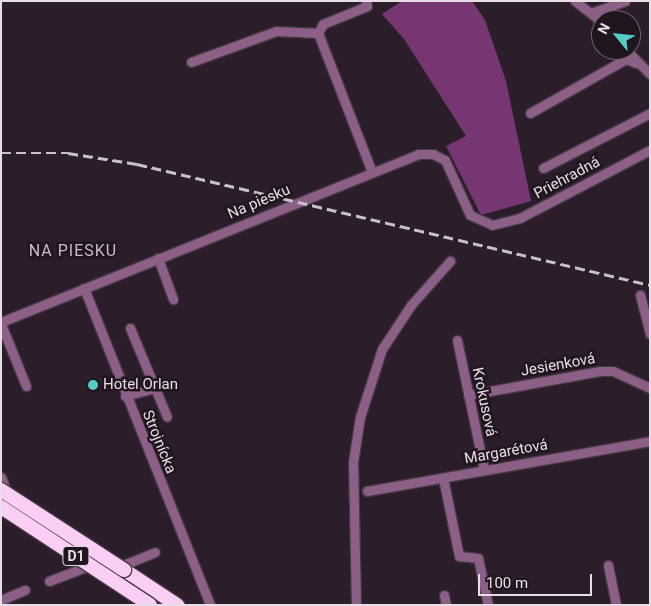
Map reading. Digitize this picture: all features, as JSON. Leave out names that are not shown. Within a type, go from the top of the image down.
[{"type":"highway","name":"D1","points":[[1,490],[177,605]]},
{"type":"highway","name":"D1","points":[[6,505],[150,605]]},
{"type":"street","points":[[318,33],[323,24],[367,6],[366,1]]},
{"type":"street","points":[[575,1],[591,11]]},
{"type":"street","points":[[599,10],[625,1]]},
{"type":"street","points":[[191,62],[276,31],[318,33]]},
{"type":"street","points":[[318,33],[372,172]]},
{"type":"street","points":[[530,113],[626,60],[636,63]]},
{"type":"street","points":[[634,60],[650,74]]},
{"type":"street","points":[[543,168],[650,113]]},
{"type":"street","name":"Priehradná","points":[[496,225],[526,215],[650,150]]},
{"type":"street","name":"Na piesku","points":[[1,323],[418,154],[437,155],[451,169],[470,215],[496,225]]},
{"type":"street","points":[[158,258],[173,299]]},
{"type":"street","points":[[356,605],[353,462],[360,417],[382,349],[411,305],[450,261]]},
{"type":"street","name":"Strojnícka","points":[[84,288],[125,396],[210,605]]},
{"type":"street","points":[[640,295],[650,334]]},
{"type":"street","points":[[1,323],[26,386]]},
{"type":"street","points":[[130,328],[167,417]]},
{"type":"street","name":"Krokusová","points":[[457,340],[484,469]]},
{"type":"street","name":"Jesienková","points":[[468,395],[600,371],[613,371],[650,388]]},
{"type":"street","points":[[125,396],[155,388]]},
{"type":"street","name":"Margarétová","points":[[368,491],[650,441]]},
{"type":"street","points":[[1,477],[6,505]]},
{"type":"street","points":[[443,478],[459,556],[478,558],[488,605]]},
{"type":"street","points":[[1,496],[6,505],[101,561],[168,605]]},
{"type":"street","points":[[113,570],[155,552]]},
{"type":"street","points":[[49,580],[101,561]]},
{"type":"street","points":[[608,565],[616,605]]},
{"type":"street","points":[[1,600],[25,590]]},
{"type":"street","points":[[444,595],[446,605]]},
{"type":"shaded area","points":[[402,1],[472,1],[485,20],[506,81],[531,201],[481,215],[446,146],[466,136],[404,39],[382,14]]},
{"type":"railway","points":[[1,153],[68,153],[137,164],[650,285]]},
{"type":"place","name":"Hotel Orlan","points":[[93,385]]},
{"type":"district","name":"NA PIESKU","points":[[73,251]]}]
